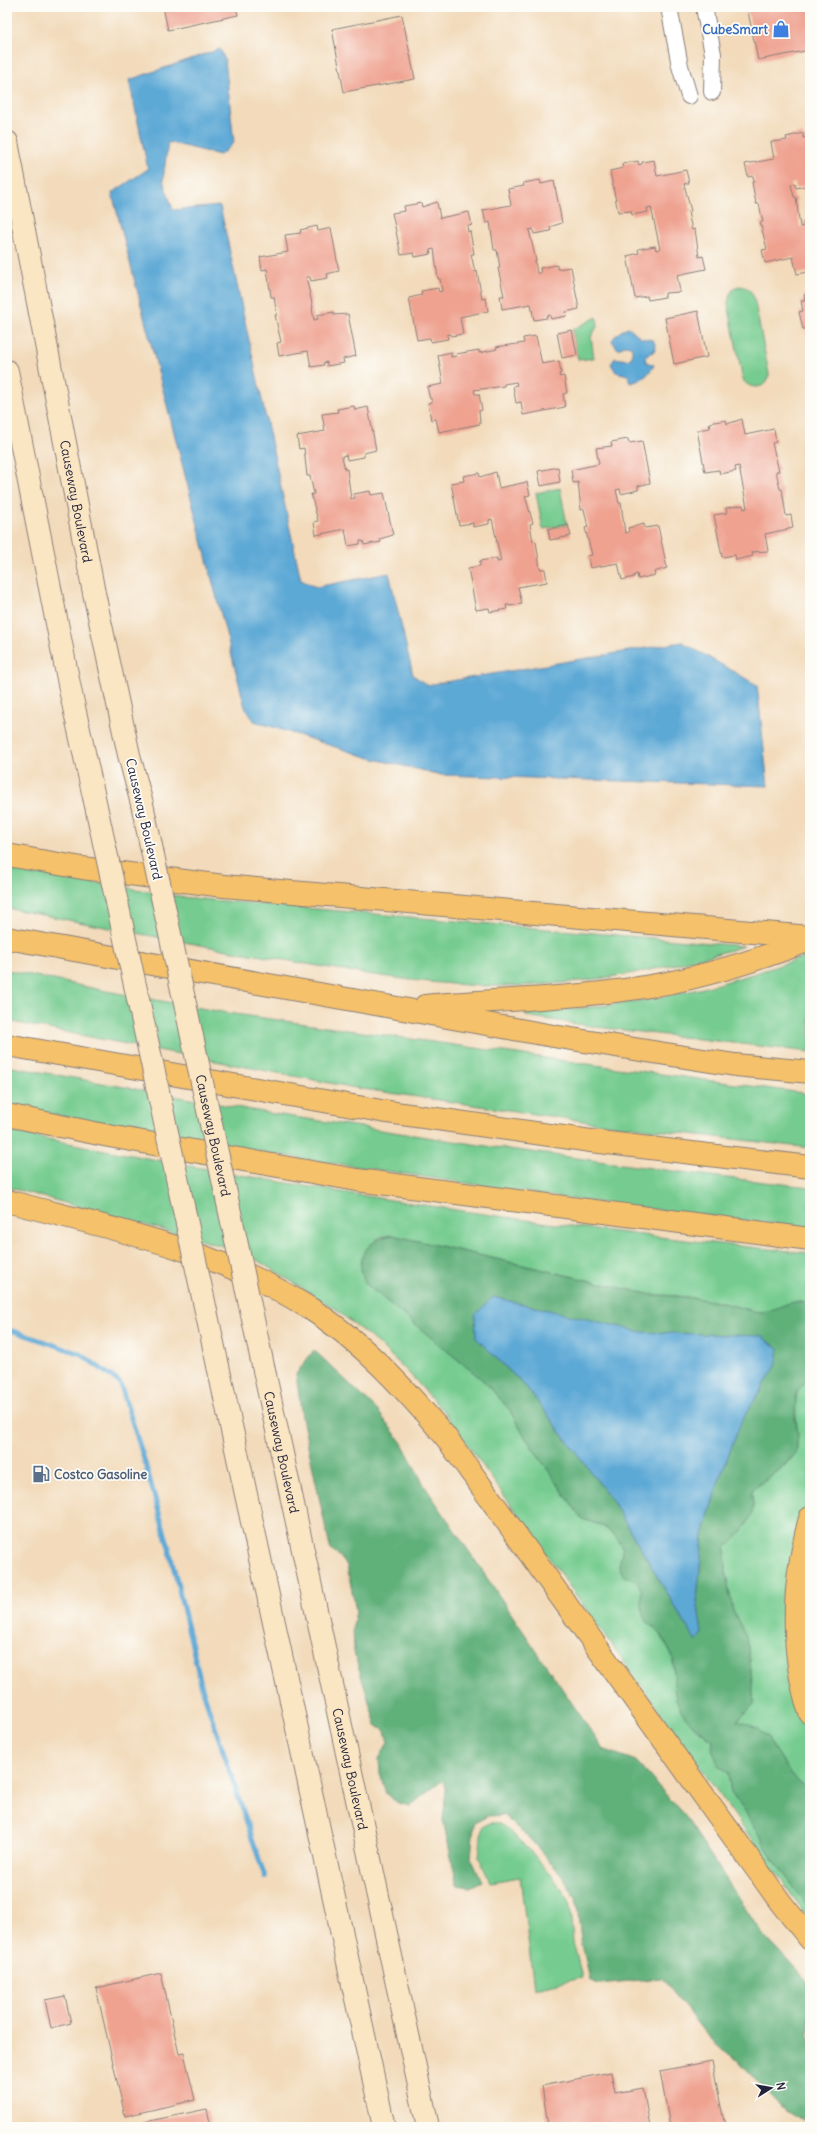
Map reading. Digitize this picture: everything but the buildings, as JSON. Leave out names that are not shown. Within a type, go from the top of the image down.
[{"type":"highway","points":[[7,855],[82,868],[224,886],[810,938]]},
{"type":"highway","points":[[7,938],[397,1009],[735,1065],[810,1072]]},
{"type":"highway","points":[[397,1009],[577,996],[656,985],[737,966],[810,938]]},
{"type":"highway","points":[[7,1045],[389,1112],[591,1141],[810,1167]]},
{"type":"highway","points":[[7,1115],[109,1136],[357,1180],[810,1239]]},
{"type":"highway","points":[[7,1201],[184,1250],[228,1266],[268,1284],[307,1306],[352,1340],[395,1379],[444,1436],[781,1903],[810,1939]]},
{"type":"highway","points":[[810,1518],[801,1552],[795,1619],[800,1674],[810,1712]]},
{"type":"main road","name":"Causeway Boulevard","points":[[7,142],[94,593],[129,755],[142,804],[428,2127]]},
{"type":"main road","points":[[7,371],[71,694],[384,2127]]},
{"type":"street","points":[[669,7],[680,66],[690,96]]},
{"type":"street","points":[[704,7],[713,54],[712,92]]},
{"type":"green space","points":[[739,286],[749,289],[754,298],[769,374],[766,383],[759,387],[750,386],[743,380],[728,304],[730,293]]},
{"type":"green space","points":[[597,317],[598,325],[591,337],[594,358],[578,360],[572,330]]},
{"type":"green space","points":[[560,488],[567,525],[543,529],[536,493]]},
{"type":"green space","points":[[7,868],[190,898],[744,946],[650,970],[618,976],[554,984],[489,986],[437,983],[361,973],[180,941],[7,908]]},
{"type":"green space","points":[[810,955],[810,1052],[597,1027],[526,1016],[526,1013],[614,1004],[649,999],[703,988]]},
{"type":"green space","points":[[7,970],[106,991],[228,1013],[810,1094],[810,1148],[597,1123],[356,1088],[7,1021]]},
{"type":"green space","points":[[7,1066],[274,1114],[486,1146],[718,1177],[810,1187],[810,1228],[571,1199],[280,1155],[7,1106]]},
{"type":"green space","points":[[7,1131],[206,1169],[407,1202],[608,1231],[810,1253],[810,1305],[803,1302],[797,1302],[773,1310],[760,1312],[704,1300],[678,1296],[652,1295],[392,1235],[380,1237],[367,1248],[366,1284],[485,1382],[509,1409],[525,1437],[582,1519],[601,1525],[615,1535],[623,1548],[619,1566],[624,1576],[634,1579],[640,1585],[643,1593],[642,1608],[647,1622],[660,1633],[672,1656],[675,1678],[675,1693],[696,1729],[713,1740],[718,1764],[728,1773],[731,1792],[746,1813],[773,1859],[810,1909],[810,1920],[444,1412],[408,1372],[381,1346],[334,1308],[244,1252],[7,1187]]},
{"type":"green space","points":[[392,1235],[652,1295],[678,1296],[704,1300],[760,1312],[773,1310],[797,1302],[803,1302],[810,1305],[810,1376],[796,1393],[795,1417],[798,1434],[796,1453],[780,1469],[752,1490],[753,1506],[750,1518],[739,1534],[725,1548],[726,1574],[733,1611],[746,1636],[754,1704],[737,1721],[758,1728],[767,1737],[790,1772],[810,1795],[810,1909],[773,1859],[746,1813],[731,1792],[728,1773],[718,1764],[712,1750],[713,1740],[689,1721],[680,1708],[675,1694],[673,1659],[660,1633],[646,1620],[643,1613],[641,1589],[633,1580],[624,1576],[619,1566],[623,1548],[615,1535],[601,1525],[582,1519],[525,1437],[509,1409],[485,1382],[366,1284],[362,1275],[361,1267],[364,1252],[375,1241]],"holes":[[[493,1297],[776,1366],[741,1421],[718,1483],[703,1535],[697,1600],[702,1633],[696,1642],[612,1500],[528,1389],[476,1338]]]},
{"type":"green space","points":[[314,1350],[377,1410],[402,1443],[424,1485],[603,1749],[636,1761],[685,1816],[760,1931],[810,1985],[810,2124],[780,2106],[736,2059],[723,2050],[704,2032],[662,1978],[598,1984],[590,1980],[581,1939],[576,1898],[560,1873],[530,1839],[503,1815],[488,1816],[474,1823],[471,1858],[482,1881],[470,1887],[457,1885],[443,1820],[446,1789],[443,1780],[410,1806],[398,1803],[386,1794],[380,1773],[379,1759],[388,1742],[385,1731],[376,1725],[354,1652],[353,1626],[356,1611],[347,1566],[330,1548],[302,1418],[296,1374]]},
{"type":"green space","points":[[810,1376],[810,1495],[803,1515],[800,1706],[810,1738],[810,1795],[790,1772],[767,1737],[758,1728],[737,1722],[754,1704],[746,1636],[733,1611],[726,1574],[725,1547],[738,1535],[753,1506],[752,1490],[781,1469],[796,1452],[796,1399],[798,1391]]},
{"type":"green space","points":[[810,1552],[810,1677],[804,1596]]},
{"type":"green space","points":[[490,1823],[500,1823],[524,1844],[553,1877],[569,1900],[573,1941],[582,1978],[534,1988],[520,1877],[490,1882],[479,1857],[482,1827]]},
{"type":"water","points":[[220,49],[225,60],[234,143],[220,155],[168,142],[163,180],[173,210],[220,206],[301,580],[316,587],[389,573],[413,675],[427,685],[682,642],[757,685],[768,786],[441,775],[370,758],[254,721],[245,707],[112,193],[148,169],[129,80]]},
{"type":"water","points":[[630,328],[641,338],[653,340],[656,346],[654,351],[645,357],[646,362],[654,365],[652,369],[641,379],[630,383],[628,375],[616,372],[611,364],[615,358],[627,360],[632,357],[632,347],[627,345],[618,349],[612,341],[620,332]]},
{"type":"water","points":[[493,1297],[642,1332],[761,1336],[779,1349],[776,1366],[741,1422],[718,1483],[703,1535],[697,1600],[702,1633],[696,1642],[612,1500],[528,1389],[476,1338],[475,1315]]},
{"type":"waterway","points":[[7,1329],[81,1354],[120,1383],[143,1456],[169,1548],[202,1688],[265,1877]]},
{"type":"place","name":"CubeSmart","points":[[781,29]]},
{"type":"place","name":"Costco Gasoline","points":[[41,1474]]}]
